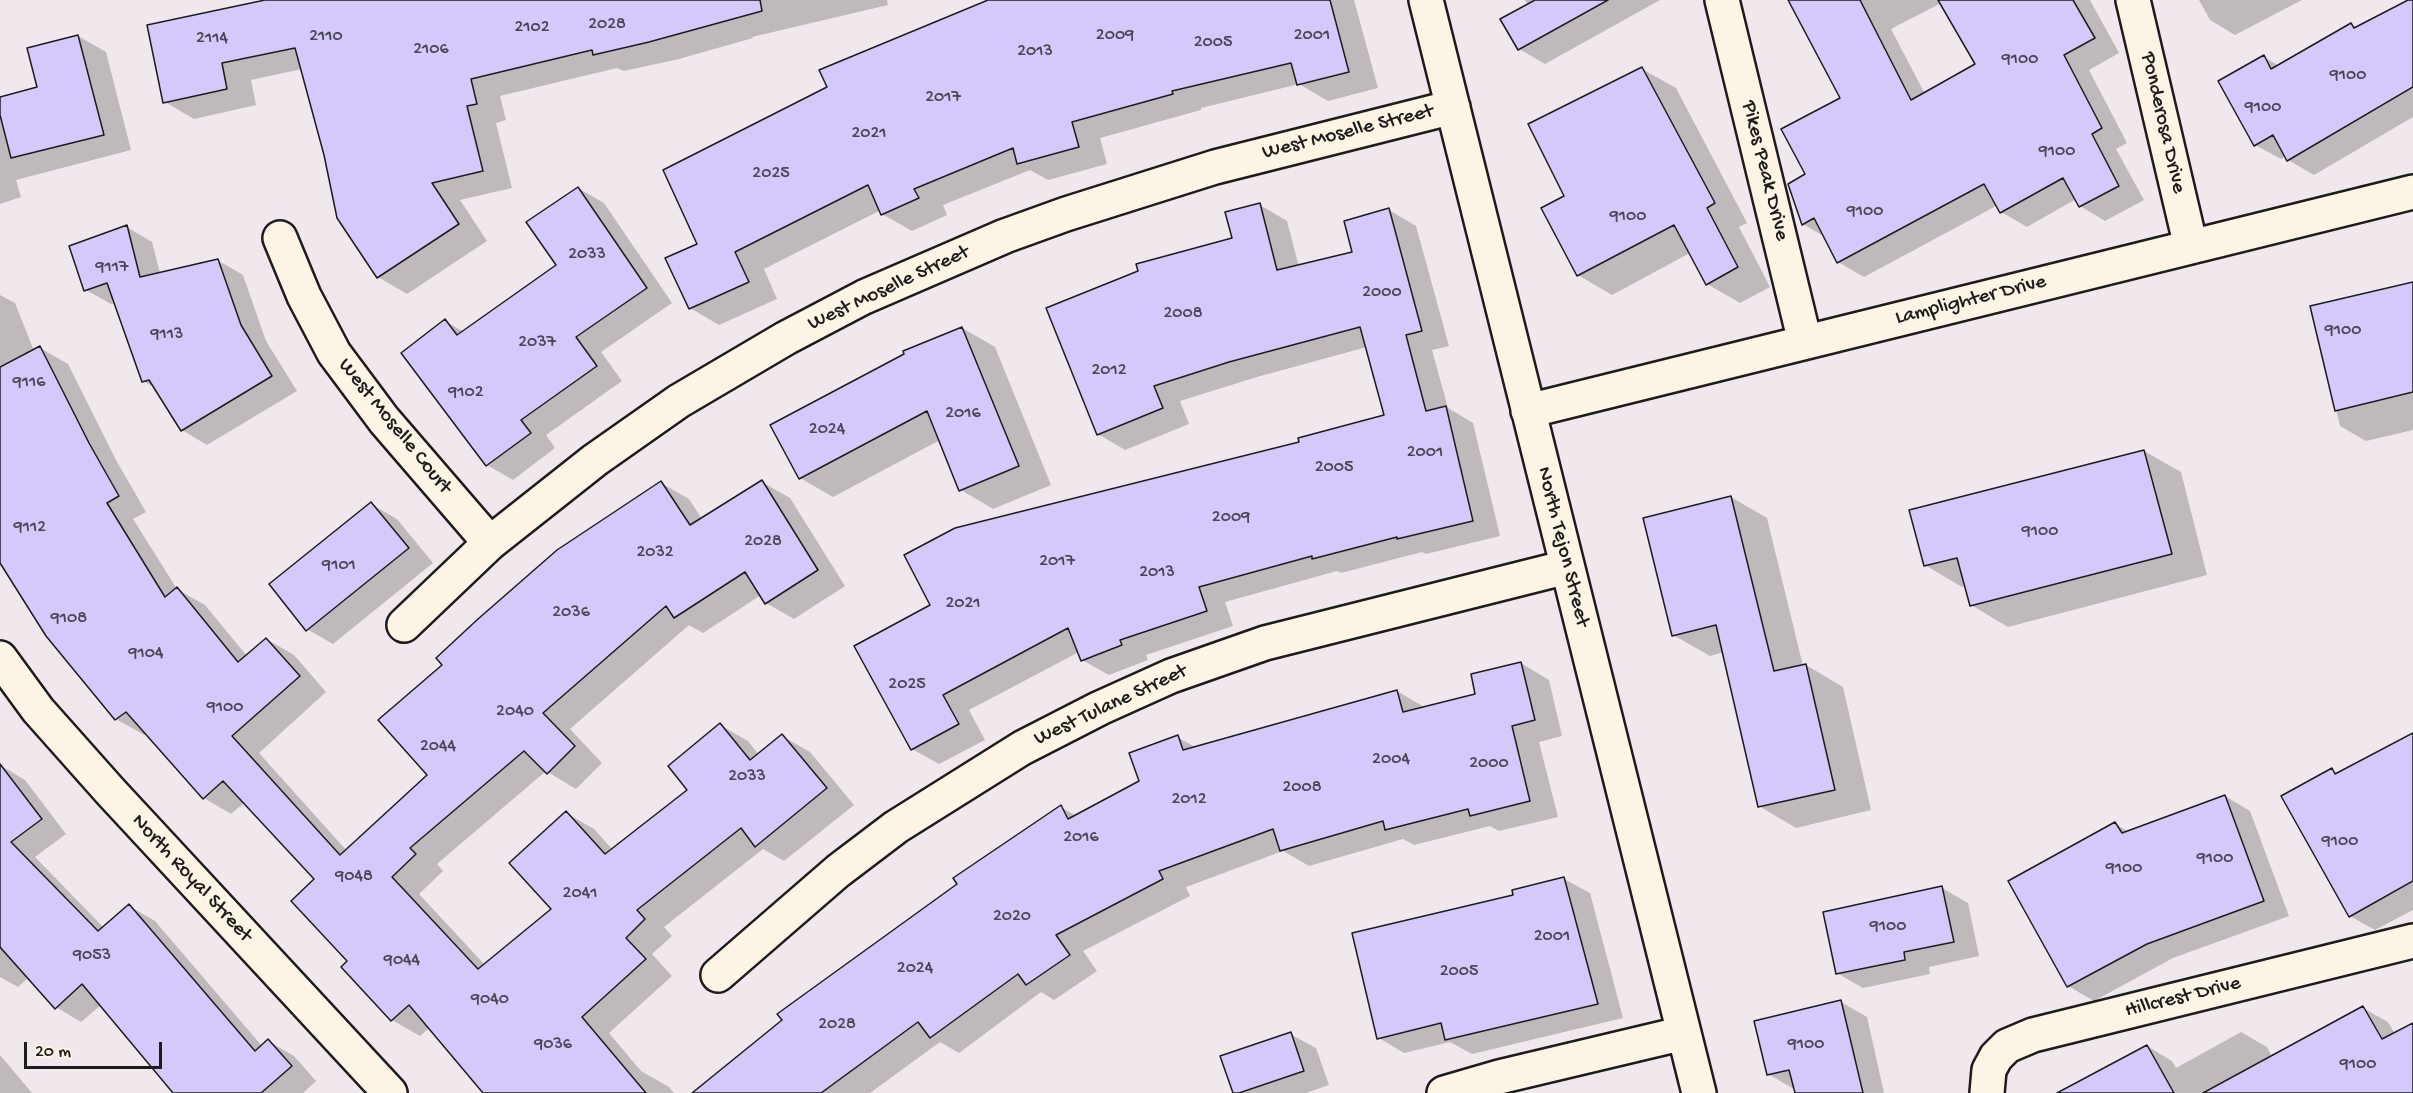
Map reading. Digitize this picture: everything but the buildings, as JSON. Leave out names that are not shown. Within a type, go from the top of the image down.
[{"type":"street","name":"North Tejon Street","points":[[1426,0],[1699,1093]]},
{"type":"street","name":"Pikes Peak Drive","points":[[1722,0],[1805,342]]},
{"type":"street","name":"Ponderosa Drive","points":[[2133,0],[2191,247]]},
{"type":"street","name":"West Moselle Street","points":[[404,625],[490,543],[595,460],[679,402],[786,338],[864,297],[1005,236],[1066,214],[1215,167],[1453,107]]},
{"type":"street","name":"Lamplighter Drive","points":[[1528,411],[2413,192]]},
{"type":"street","name":"West Moselle Court","points":[[280,238],[304,296],[334,353],[384,420],[490,543]]},
{"type":"street","name":"West Tulane Street","points":[[718,975],[838,871],[896,827],[1022,748],[1100,708],[1171,675],[1265,643],[1567,567]]},
{"type":"street","name":"North Royal Street","points":[[0,658],[38,710],[110,791],[390,1093]]},
{"type":"street","name":"Hillcrest Drive","points":[[1987,1093],[1989,1070],[1996,1057],[2007,1046],[2032,1035],[2413,940]]},
{"type":"street","points":[[1444,1093],[1499,1077],[1684,1033]]}]
